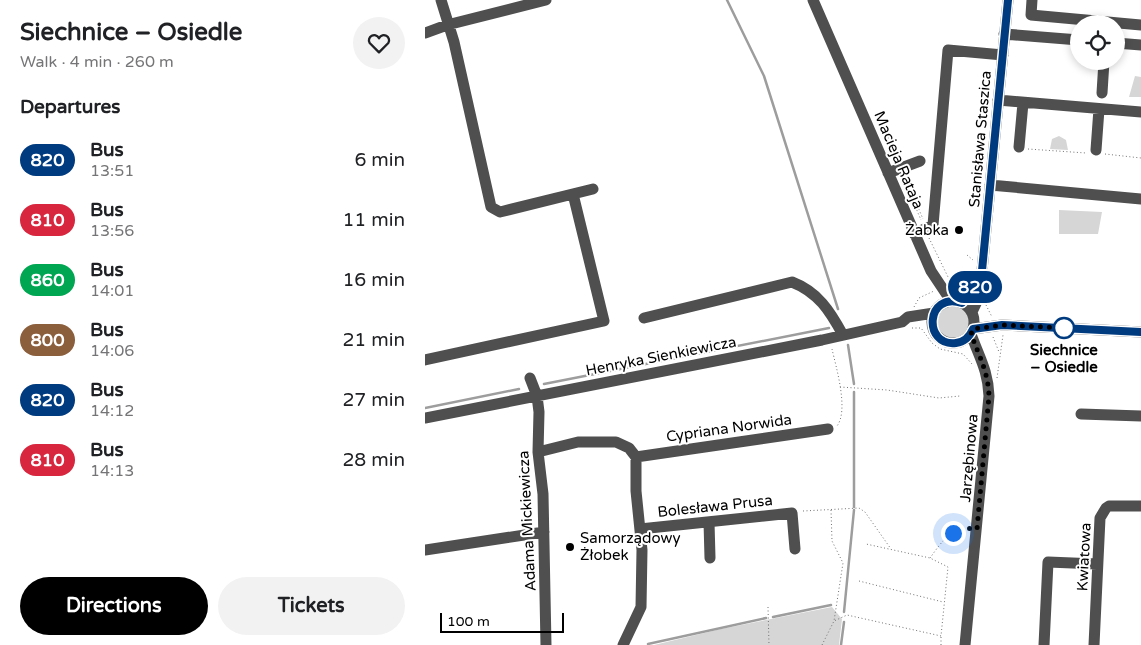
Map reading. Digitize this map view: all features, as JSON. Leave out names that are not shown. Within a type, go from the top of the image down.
[{"type":"street","points":[[425,33],[447,25],[547,0]]},
{"type":"street","name":"Macieja Rataja","points":[[813,0],[931,271],[957,302]]},
{"type":"street","name":"Stanisława Staszica","points":[[971,326],[982,291],[984,276],[1008,0]]},
{"type":"street","points":[[1033,0],[1031,15],[1141,24]]},
{"type":"street","points":[[443,1],[447,25],[454,42],[491,206],[500,212],[593,189]]},
{"type":"street","points":[[1004,34],[1070,39]]},
{"type":"street","points":[[1125,44],[1141,45]]},
{"type":"street","points":[[915,234],[933,225],[948,50],[1003,55]]},
{"type":"street","points":[[1102,93],[1103,70]]},
{"type":"street","points":[[998,100],[1141,112]]},
{"type":"street","points":[[1019,148],[1023,103]]},
{"type":"street","points":[[1095,152],[1099,109]]},
{"type":"street","points":[[888,173],[920,161]]},
{"type":"street","points":[[991,185],[1141,199]]},
{"type":"street","points":[[425,360],[604,321],[573,194]]},
{"type":"street","name":"Macieja Rataja","points":[[931,271],[935,314]]},
{"type":"street","points":[[984,276],[957,302],[935,314],[938,337],[944,341],[957,343],[971,326],[1002,325],[1141,332]]},
{"type":"street","points":[[644,318],[792,282],[807,288],[830,312],[843,335]]},
{"type":"street","points":[[957,302],[971,326]]},
{"type":"street","name":"Henryka Sienkiewicza","points":[[425,418],[843,335],[907,325],[908,317],[935,314]]},
{"type":"street","name":"Jarzębinowa","points":[[965,645],[989,396],[987,376],[979,366],[981,354],[971,326]]},
{"type":"street","name":"Adama Mickiewicza","points":[[530,378],[537,396],[539,412],[538,452],[544,532],[546,645]]},
{"type":"street","points":[[1081,414],[1141,416]]},
{"type":"street","name":"Cypriana Norwida","points":[[636,457],[828,429]]},
{"type":"street","points":[[538,452],[578,442],[616,442],[629,448],[636,457],[636,491],[640,529],[641,607],[623,645]]},
{"type":"street","name":"Kwiatowa","points":[[1094,645],[1100,518],[1106,508],[1121,505],[1141,506]]},
{"type":"street","points":[[792,513],[795,549]]},
{"type":"street","name":"Bolesława Prusa","points":[[640,529],[792,513]]},
{"type":"street","points":[[709,522],[710,558]]},
{"type":"street","points":[[425,550],[544,532]]},
{"type":"street","points":[[1044,645],[1048,562],[1097,564]]},
{"type":"path","points":[[1019,148],[1095,152],[1141,158]]},
{"type":"path","points":[[926,232],[939,262],[951,282]]},
{"type":"path","points":[[949,284],[984,276],[1001,280]]},
{"type":"path","points":[[914,313],[917,300],[933,291]]},
{"type":"path","points":[[907,325],[923,329],[932,343],[940,348],[963,354],[979,366]]},
{"type":"path","points":[[991,332],[999,353]]},
{"type":"path","points":[[828,429],[836,427],[840,422],[840,386],[830,338]]},
{"type":"path","points":[[840,386],[887,390],[939,398],[960,396]]},
{"type":"path","points":[[792,513],[859,508],[865,512],[891,549]]},
{"type":"path","points":[[822,645],[834,621],[843,563],[833,541],[831,510]]},
{"type":"path","points":[[930,558],[945,539],[961,528],[977,529]]},
{"type":"path","points":[[866,544],[930,558],[948,567],[941,645]]},
{"type":"path","points":[[859,581],[944,603]]},
{"type":"path","points":[[768,608],[769,645]]},
{"type":"path","points":[[834,621],[839,617],[847,615],[941,636]]},
{"type":"shaded area","points":[[1135,76],[1141,77],[1141,97],[1129,97]]},
{"type":"shaded area","points":[[1059,136],[1066,140],[1068,150],[1050,149],[1052,139]]},
{"type":"shaded area","points":[[1059,210],[1102,212],[1098,234],[1059,234]]},
{"type":"shaded area","points":[[953,306],[959,307],[964,311],[968,316],[968,328],[964,333],[959,337],[953,338],[947,337],[942,333],[938,328],[937,322],[938,316],[942,311],[947,307]]},
{"type":"shaded area","points":[[832,607],[842,619],[839,645],[654,645],[721,629]]},
{"type":"waterway","points":[[727,0],[764,76],[838,309]]},
{"type":"waterway","points":[[544,384],[829,328]]},
{"type":"waterway","points":[[848,345],[854,384]]},
{"type":"waterway","points":[[425,408],[519,389]]},
{"type":"waterway","points":[[854,392],[854,507]]},
{"type":"waterway","points":[[844,612],[854,510]]},
{"type":"waterway","points":[[773,617],[831,605]]},
{"type":"waterway","points":[[648,644],[766,618]]},
{"type":"waterway","points":[[841,645],[844,622]]},
{"type":"bus line","name":"820","points":[[1008,0],[981,281],[967,300],[962,303],[957,301],[945,302],[936,309],[932,319],[934,331],[938,337],[950,343],[957,343],[968,338],[973,329],[1002,325],[1141,332]]},
{"type":"place","name":"Żabka","points":[[959,230]]},
{"type":"place","name":"Siechnice – Osiedle","points":[[1064,328]]},
{"type":"place","name":"Samorządowy Żłobek","points":[[570,547]]},
{"type":"route","points":[[953,533],[961,528],[977,529],[989,396],[987,376],[981,354],[971,334],[973,329],[1002,325],[1064,328]]}]
